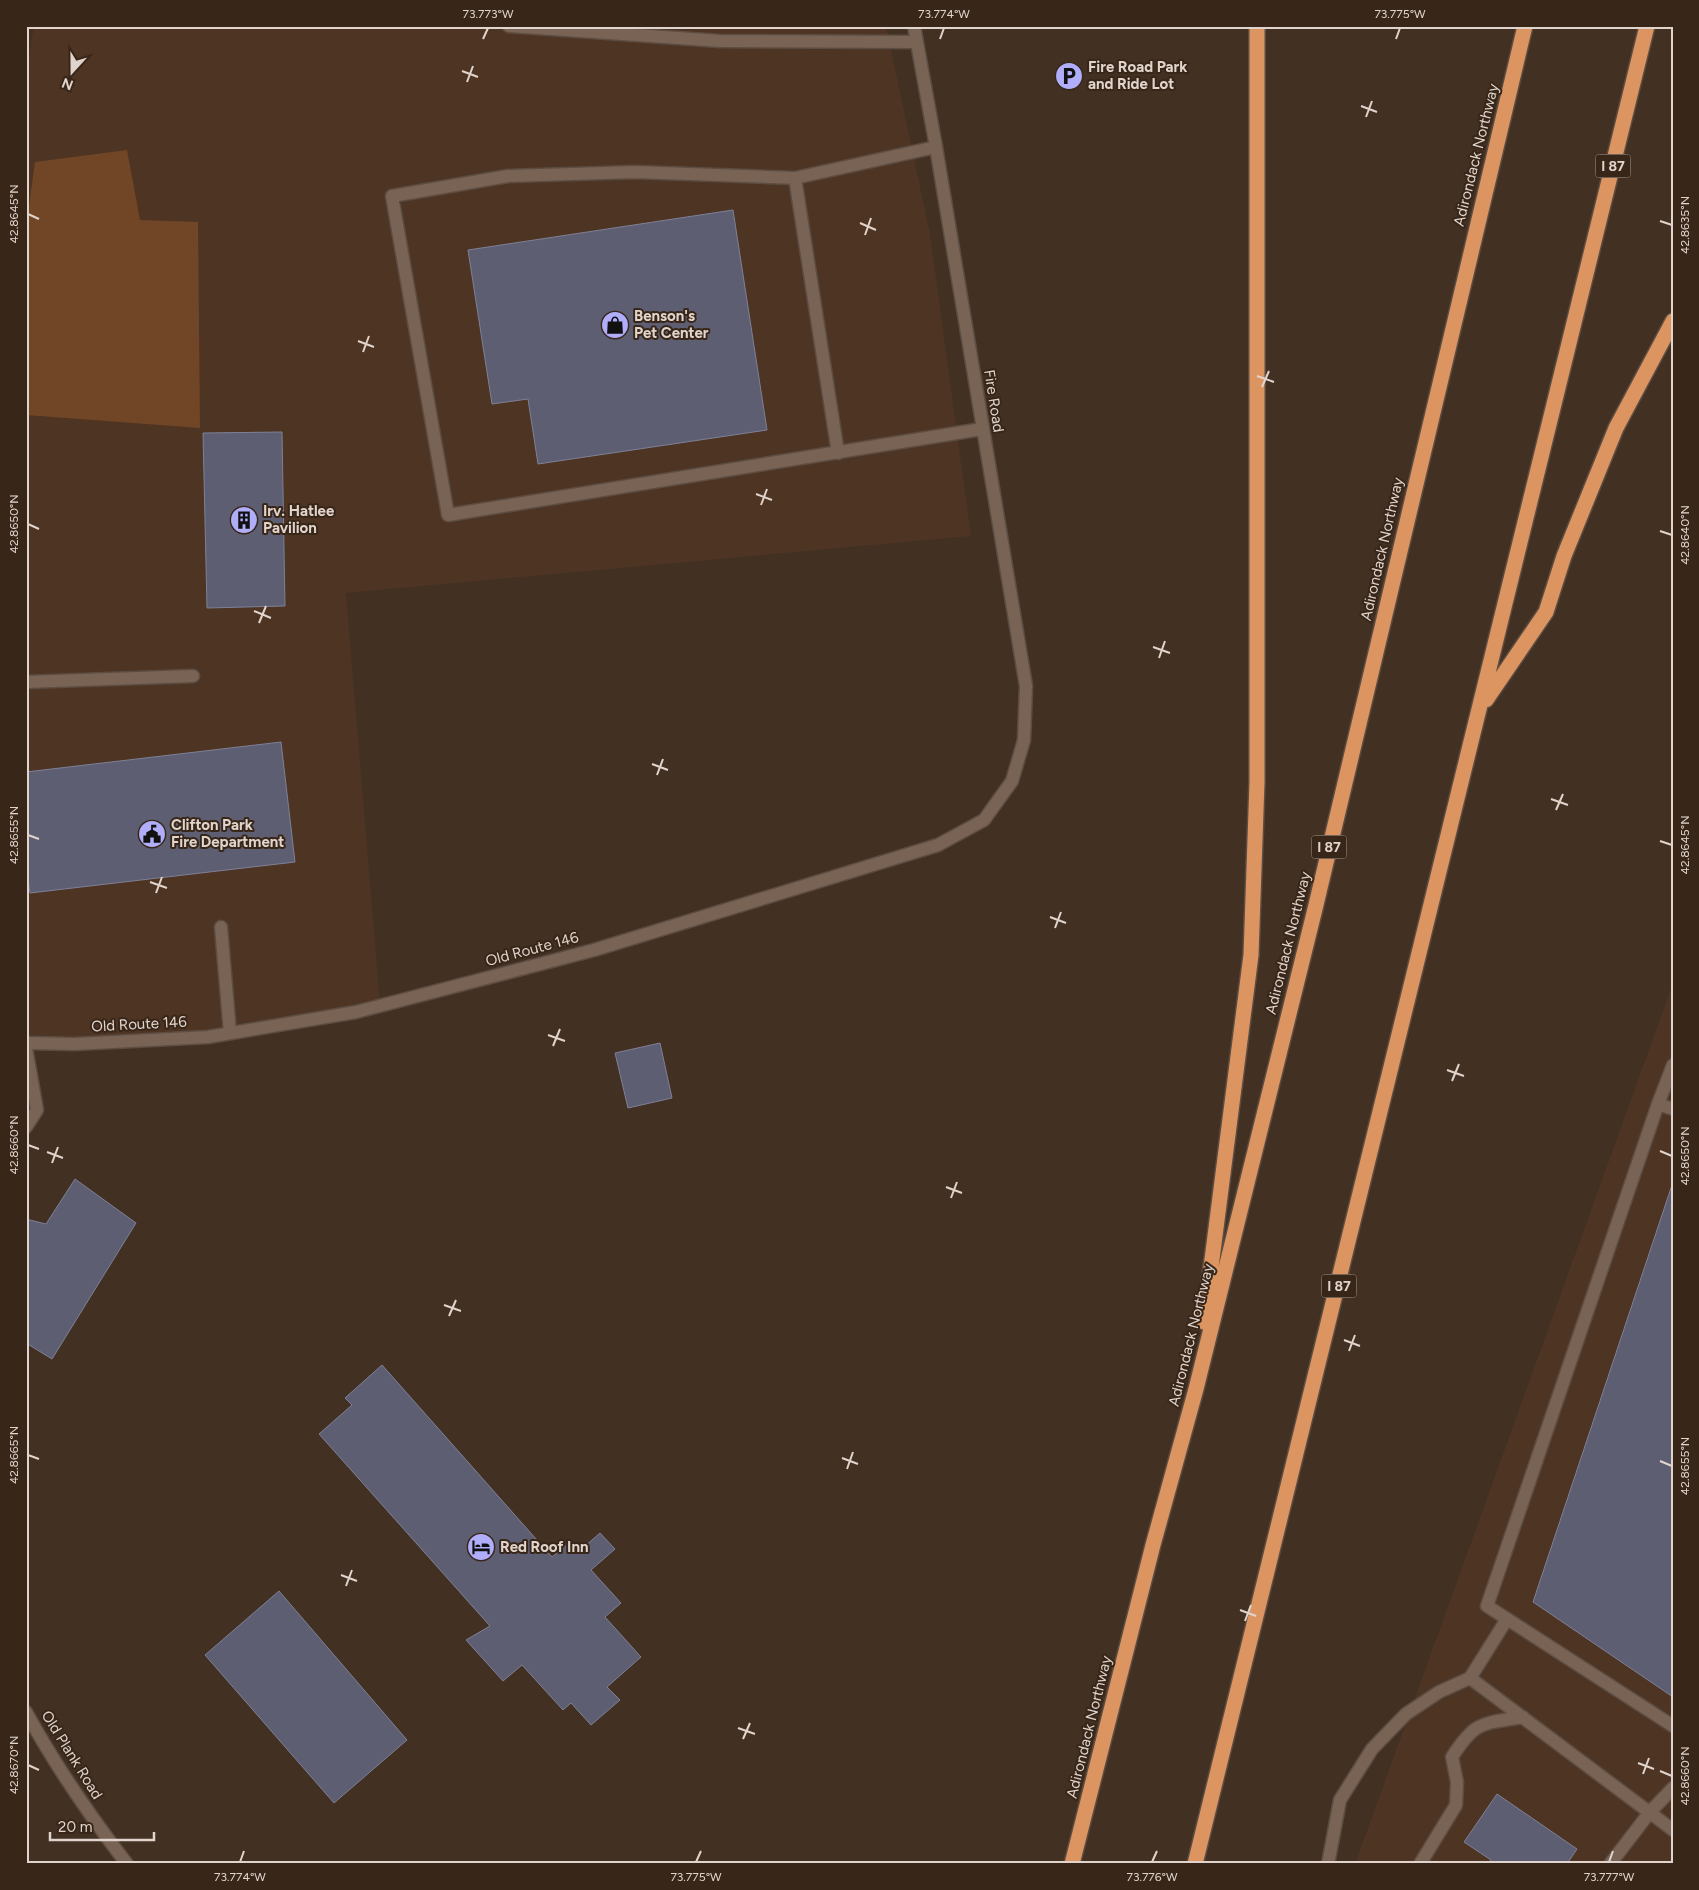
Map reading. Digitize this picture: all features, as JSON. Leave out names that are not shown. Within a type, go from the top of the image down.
[{"type":"highway","points":[[1196,1389],[1251,955],[1257,782],[1257,26]]},
{"type":"highway","name":"Adirondack Northway","points":[[1072,1864],[1153,1545],[1196,1389],[1315,909],[1525,26]]},
{"type":"highway","name":"I 87","points":[[1195,1864],[1481,708],[1647,26]]},
{"type":"highway","points":[[1481,708],[1546,612],[1564,556],[1616,428],[1673,321]]},
{"type":"street","points":[[508,26],[720,41],[916,42]]},
{"type":"street","name":"Fire Road","points":[[914,26],[1026,686],[1024,740],[1012,781]]},
{"type":"street","points":[[936,147],[795,178],[634,172],[508,176],[392,196],[448,515],[982,429]]},
{"type":"street","points":[[795,178],[838,453]]},
{"type":"street","points":[[26,682],[193,676]]},
{"type":"street","name":"Old Route 146","points":[[26,1043],[75,1044],[208,1037],[356,1012],[594,950],[938,845],[984,820],[1012,781]]},
{"type":"street","points":[[221,928],[230,1033]]},
{"type":"street","points":[[26,1048],[36,1110],[26,1127]]},
{"type":"street","points":[[1673,1065],[1658,1104],[1487,1606],[1673,1726]]},
{"type":"street","points":[[1658,1104],[1673,1108]]},
{"type":"street","points":[[1330,1862],[1340,1800],[1372,1749],[1406,1714],[1439,1692],[1470,1678],[1507,1619]]},
{"type":"street","points":[[1470,1678],[1673,1830]]},
{"type":"street","name":"Old Plank Road","points":[[26,1712],[40,1738],[94,1821],[127,1864]]},
{"type":"street","points":[[1420,1864],[1456,1805],[1457,1782],[1452,1757],[1466,1736],[1481,1724],[1523,1717]]},
{"type":"street","points":[[1610,1864],[1650,1812],[1673,1788]]},
{"type":"shaded area","points":[[34,26],[886,26],[930,234],[971,536],[346,593],[380,1005],[163,1039],[26,1041],[26,71]]},
{"type":"shaded area","points":[[127,150],[140,220],[198,222],[200,428],[26,415],[26,228],[35,162]]},
{"type":"shaded area","points":[[1673,983],[1673,1864],[1355,1864]]},
{"type":"building","name":"Benson's Pet Center","points":[[733,210],[767,430],[538,464],[528,399],[492,404],[468,250]]},
{"type":"building","name":"Irv. Hatlee Pavilion","points":[[282,432],[285,606],[207,608],[203,433]]},
{"type":"building","points":[[281,742],[295,862],[30,893],[26,865],[26,772]]},
{"type":"building","points":[[660,1043],[672,1098],[628,1108],[615,1053]]},
{"type":"building","points":[[75,1179],[136,1223],[52,1359],[26,1343],[26,1219],[46,1224]]},
{"type":"building","points":[[1673,1182],[1673,1697],[1533,1602]]},
{"type":"building","name":"Red Roof Inn","points":[[382,1365],[552,1557],[568,1544],[577,1553],[600,1533],[615,1549],[591,1570],[621,1603],[605,1617],[641,1657],[607,1687],[620,1700],[591,1725],[571,1703],[563,1710],[522,1665],[503,1681],[466,1640],[490,1626],[319,1434],[352,1405],[345,1398]]},
{"type":"building","points":[[279,1591],[407,1740],[334,1803],[205,1655]]},
{"type":"building","points":[[1497,1794],[1577,1849],[1567,1864],[1488,1864],[1491,1860],[1464,1842]]},
{"type":"place","name":"Fire Road Park and Ride Lot","points":[[1069,76]]},
{"type":"place","name":"Benson's Pet Center","points":[[615,325]]},
{"type":"place","name":"Irv. Hatlee Pavilion","points":[[244,520]]},
{"type":"place","name":"Clifton Park Fire Department","points":[[152,834]]},
{"type":"place","name":"Red Roof Inn","points":[[481,1547]]}]
